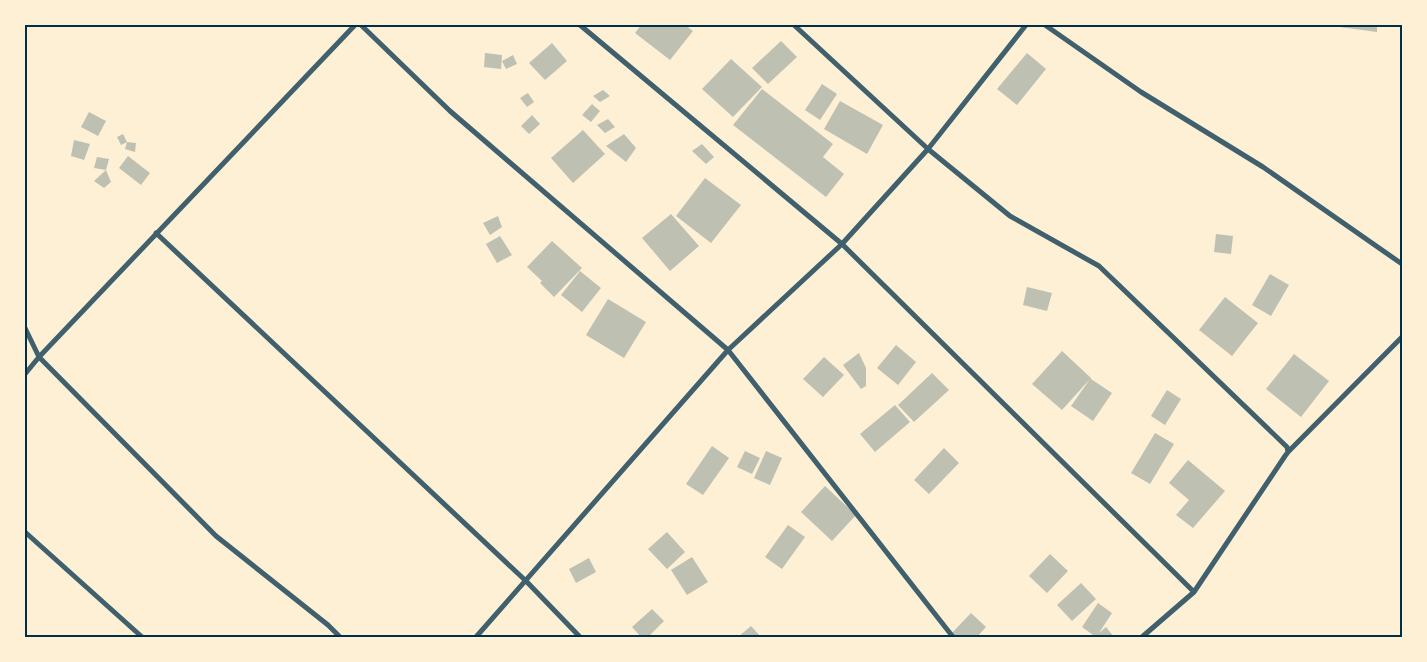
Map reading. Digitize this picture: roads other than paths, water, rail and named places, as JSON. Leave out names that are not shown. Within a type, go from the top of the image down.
[{"type":"street","points":[[25,374],[156,233],[355,25]]},
{"type":"street","points":[[361,25],[450,112],[728,350],[953,637]]},
{"type":"street","points":[[580,25],[842,244],[1194,592]]},
{"type":"street","points":[[794,25],[928,149],[1010,216],[1098,266],[1287,447],[1288,452]]},
{"type":"street","points":[[476,637],[728,350],[842,244],[928,149],[1026,25]]},
{"type":"street","points":[[1045,25],[1142,92],[1263,167],[1402,264]]},
{"type":"street","points":[[156,233],[526,581],[580,637]]},
{"type":"street","points":[[25,328],[39,357],[216,536],[328,625],[340,637]]},
{"type":"street","points":[[1142,637],[1194,592],[1288,452],[1402,337]]},
{"type":"street","points":[[25,532],[142,637]]}]
